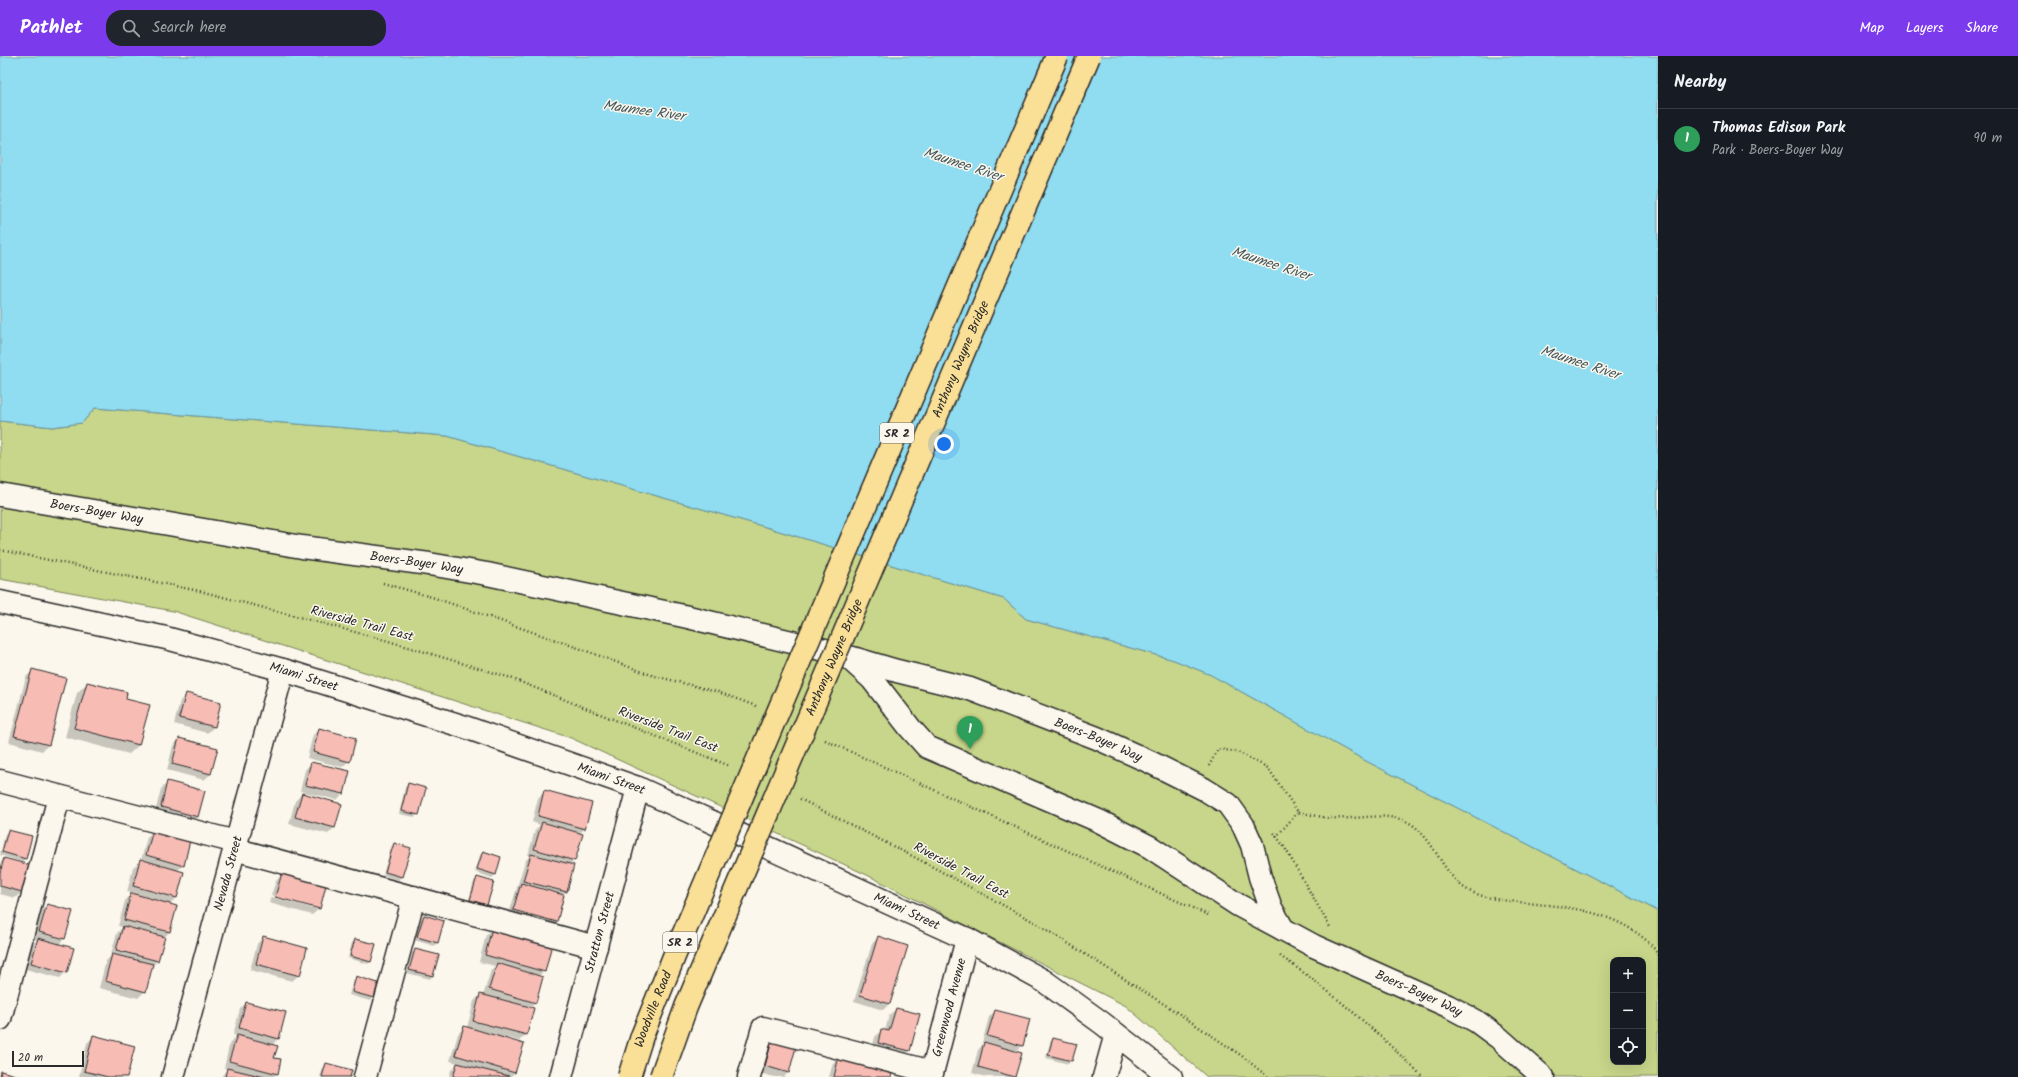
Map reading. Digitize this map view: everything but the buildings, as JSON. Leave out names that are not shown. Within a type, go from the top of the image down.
[{"type":"main road","name":"Woodville Road","points":[[629,1077],[658,994],[1057,56]]},
{"type":"main road","name":"Anthony Wayne Bridge","points":[[661,1077],[686,1007],[1089,56]]},
{"type":"street","name":"Boers-Boyer Way","points":[[0,495],[302,547],[429,564],[487,574],[666,612],[829,651],[897,672],[970,689],[1097,738],[1204,789],[1228,804],[1243,825],[1252,845],[1260,877],[1271,908],[1283,929]]},
{"type":"street","name":"Miami Street","points":[[0,602],[166,638],[283,670],[464,727],[638,788],[967,939],[1044,981],[1171,1077]]},
{"type":"street","name":"Boers-Boyer Way","points":[[829,651],[852,661],[872,679],[910,728],[927,747],[1099,820],[1150,848],[1238,904],[1314,946],[1448,1006],[1476,1022],[1499,1038],[1543,1077]]},
{"type":"street","name":"Nevada Street","points":[[173,1077],[283,670]]},
{"type":"street","points":[[0,781],[235,845],[414,897],[596,947]]},
{"type":"street","name":"Stratton Street","points":[[561,1077],[638,788]]},
{"type":"street","points":[[0,1019],[59,797]]},
{"type":"street","points":[[365,1077],[414,897]]},
{"type":"street","name":"Greenwood Avenue","points":[[932,1074],[967,939]]},
{"type":"street","points":[[749,1077],[763,1028],[932,1074]]},
{"type":"street","points":[[1104,1077],[1116,1034]]},
{"type":"path","name":"Riverside Trail East","points":[[0,550],[204,592],[385,640],[508,677],[736,768]]},
{"type":"path","points":[[375,581],[435,598],[651,675],[718,692],[758,707]]},
{"type":"path","points":[[822,739],[1211,916]]},
{"type":"path","points":[[1206,772],[1218,749],[1238,752],[1268,768],[1298,812],[1330,818],[1378,817],[1401,819],[1418,828],[1454,880],[1472,893],[1502,901],[1591,911],[1620,921],[1643,937],[1658,955]]},
{"type":"path","name":"Riverside Trail East","points":[[793,796],[913,856],[1036,923],[1178,1013],[1242,1056],[1268,1077]]},
{"type":"path","points":[[1298,812],[1276,837],[1330,927],[1327,930]]},
{"type":"path","points":[[1277,954],[1342,1002],[1379,1034],[1422,1077]]},
{"type":"green space","points":[[95,408],[447,436],[769,528],[1004,599],[1026,619],[1174,660],[1211,675],[1366,761],[1658,911],[1658,1077],[1207,1077],[1126,1006],[867,875],[571,738],[173,611],[0,579],[0,421],[52,427],[82,423]]},
{"type":"water","name":"Maumee River","points":[[0,56],[1658,56],[1658,911],[1366,761],[1211,675],[1174,660],[1026,619],[1004,599],[769,528],[447,436],[95,408],[82,423],[52,427],[0,421]]},
{"type":"place","name":"Thomas Edison Park","points":[[970,749]]}]
